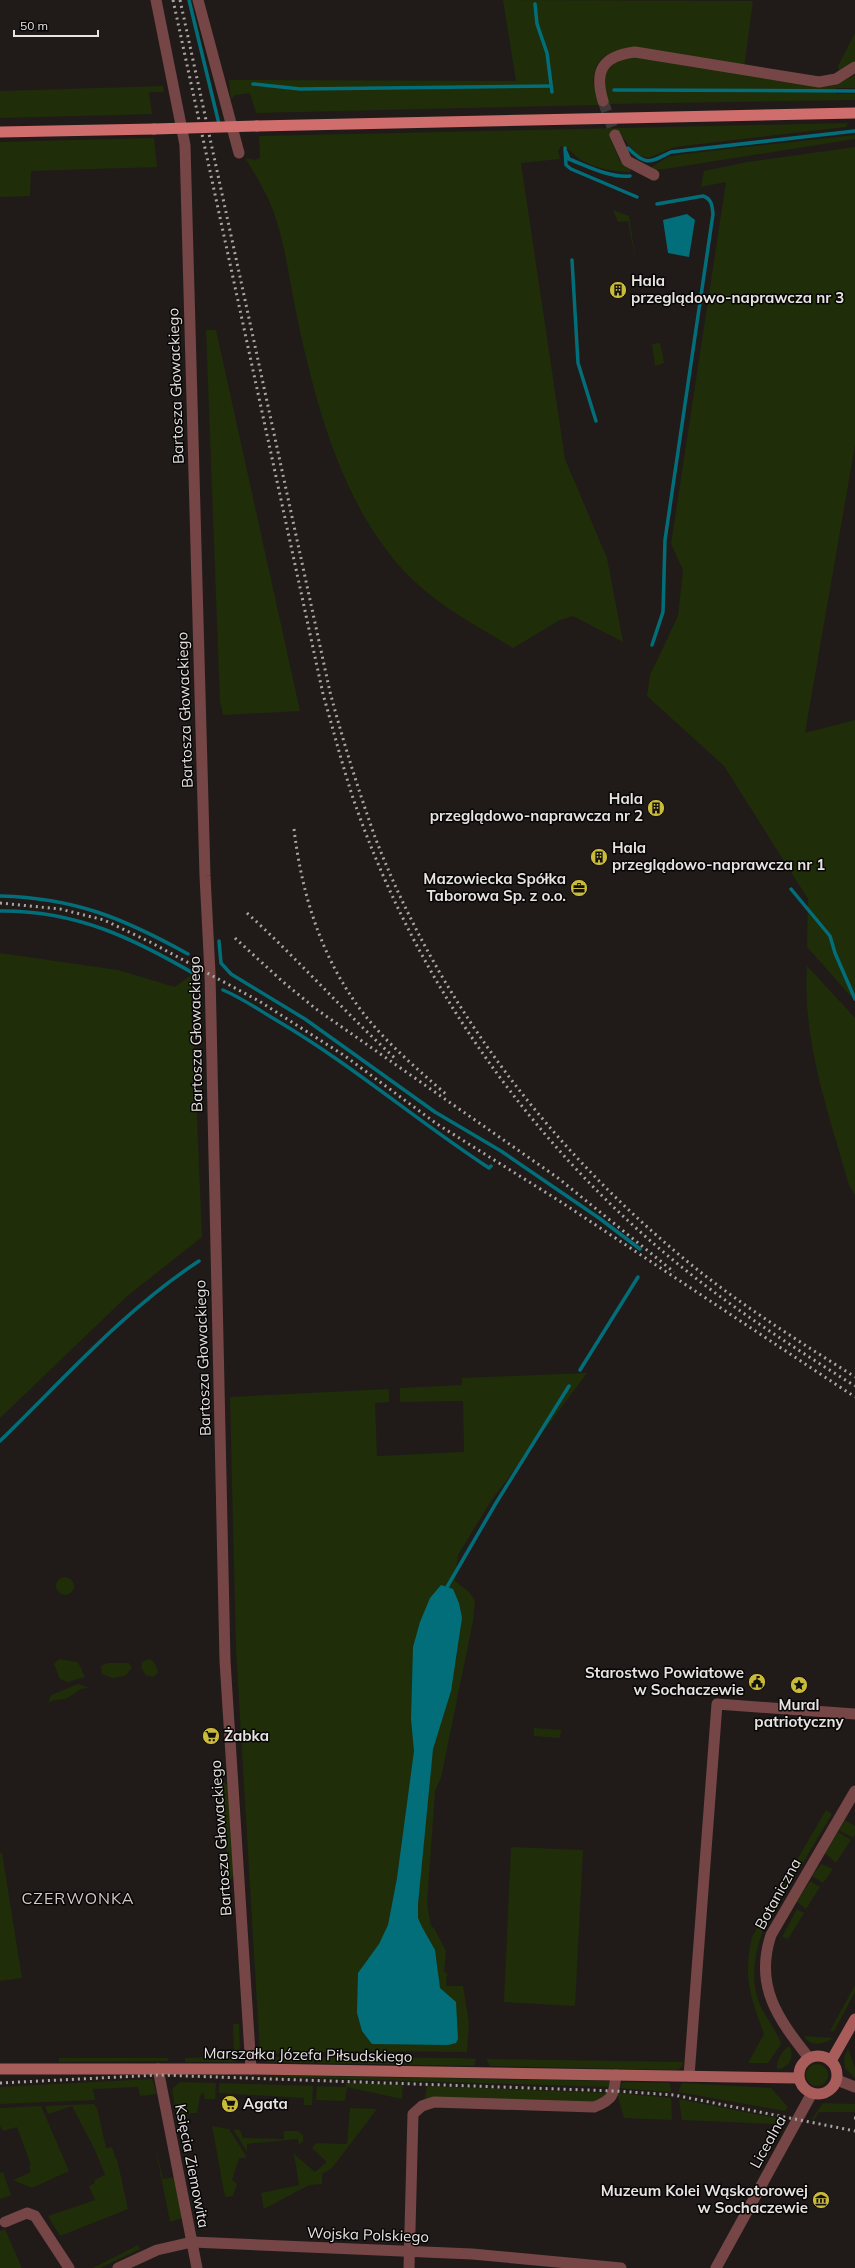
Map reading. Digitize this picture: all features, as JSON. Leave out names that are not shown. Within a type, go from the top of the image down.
[{"type":"main road","points":[[0,132],[855,114]]},
{"type":"main road","points":[[831,2061],[855,2018]]},
{"type":"main road","points":[[820,2056],[831,2061],[835,2066],[837,2080],[827,2092],[820,2094],[812,2093],[803,2088],[799,2078],[800,2067],[809,2058],[820,2056]]},
{"type":"main road","name":"Marszałka Józefa Piłsudskiego","points":[[0,2069],[251,2069],[799,2078]]},
{"type":"street","name":"Bartosza Głowackiego","points":[[156,0],[185,144],[205,876],[210,973],[225,1661],[251,2069]]},
{"type":"street","points":[[198,0],[239,153]]},
{"type":"street","points":[[603,101],[598,81],[602,67],[606,62],[627,53],[635,52],[819,82],[836,79],[855,67]]},
{"type":"street","points":[[615,135],[627,161],[654,175]]},
{"type":"street","points":[[689,2076],[717,1704],[855,1714]]},
{"type":"street","name":"Botaniczna","points":[[809,2058],[783,2023],[770,1998],[764,1972],[766,1953],[771,1935],[855,1791]]},
{"type":"street","name":"Księcia Ziemowita","points":[[158,2069],[197,2268]]},
{"type":"street","points":[[409,2268],[412,2114],[422,2106],[434,2102],[594,2107],[611,2098],[614,2093],[616,2075]]},
{"type":"street","points":[[837,2080],[855,2087]]},
{"type":"street","name":"Licealna","points":[[716,2268],[812,2093]]},
{"type":"street","points":[[5,2222],[27,2214],[35,2216],[69,2268]]},
{"type":"street","name":"Wojska Polskiego","points":[[118,2268],[157,2250],[192,2242],[472,2254],[621,2268]]},
{"type":"green space","points":[[503,0],[753,1],[744,68],[625,48],[604,56],[596,66],[593,81],[599,105],[256,113],[250,93],[235,95],[231,100],[229,80],[516,81]]},
{"type":"green space","points":[[855,33],[855,61],[840,74],[838,66]]},
{"type":"green space","points":[[635,57],[824,87],[836,85],[855,75],[855,88],[836,88],[836,94],[855,94],[855,100],[609,104],[603,83],[606,71],[619,61]]},
{"type":"green space","points":[[163,86],[164,92],[149,92],[152,114],[0,118],[0,91]]},
{"type":"green space","points":[[848,123],[846,127],[675,147],[648,158],[638,155],[619,134],[611,140],[620,161],[631,169],[630,172],[611,170],[592,165],[581,160],[561,146],[558,151],[560,159],[521,163],[565,459],[607,558],[623,642],[573,616],[560,620],[513,648],[448,608],[413,580],[389,554],[369,524],[351,492],[324,423],[305,351],[286,259],[275,216],[267,197],[245,158],[254,160],[260,158],[259,136]]},
{"type":"green space","points":[[855,135],[855,139],[665,169],[653,170],[650,168],[668,157],[684,154]]},
{"type":"green space","points":[[154,138],[157,167],[31,171],[30,196],[0,197],[0,142]]},
{"type":"green space","points":[[855,147],[855,445],[805,733],[855,720],[855,1001],[807,947],[808,899],[724,766],[647,696],[650,675],[678,616],[683,570],[671,544],[726,182],[701,187],[704,171],[747,162]]},
{"type":"green space","points":[[613,210],[629,216],[636,262],[628,221],[618,222]]},
{"type":"green space","points":[[206,330],[216,330],[300,711],[223,715],[220,701]]},
{"type":"green space","points":[[660,343],[664,363],[655,366],[652,344]]},
{"type":"green space","points":[[0,953],[118,970],[175,987],[191,975],[202,1237],[126,1297],[0,1418]]},
{"type":"green space","points":[[807,966],[855,1018],[855,1195],[849,1185],[833,1131],[813,1050],[807,994]]},
{"type":"green space","points":[[587,1373],[491,1501],[458,1555],[455,1581],[469,1592],[475,1600],[473,1621],[441,1778],[435,1791],[427,1904],[431,1926],[434,1928],[446,1951],[444,1972],[447,1973],[446,1986],[463,1986],[469,2023],[467,2052],[367,2051],[260,2054],[236,1650],[230,1397],[389,1389],[389,1402],[375,1403],[377,1456],[464,1452],[463,1401],[400,1402],[400,1388],[462,1385],[462,1378]]},
{"type":"green space","points":[[65,1577],[71,1580],[74,1586],[71,1592],[65,1595],[59,1592],[56,1586],[59,1580]]},
{"type":"green space","points":[[59,1659],[78,1662],[85,1677],[68,1682],[60,1679],[54,1664]]},
{"type":"green space","points":[[149,1659],[154,1663],[158,1671],[158,1673],[153,1677],[146,1675],[141,1668],[142,1662]]},
{"type":"green space","points":[[108,1663],[129,1663],[132,1668],[125,1676],[112,1678],[102,1674],[101,1666]]},
{"type":"green space","points":[[78,1684],[90,1688],[77,1691],[67,1698],[48,1703],[51,1695]]},
{"type":"green space","points":[[534,1728],[561,1730],[560,1738],[534,1736]]},
{"type":"green space","points":[[221,1780],[228,1785],[234,1874],[231,1879],[225,1881],[224,1857],[227,1856]]},
{"type":"green space","points":[[826,1810],[832,1814],[764,1928],[754,1968],[755,1989],[758,1999],[781,2044],[768,2063],[748,2063],[764,2034],[749,1987],[748,1964],[752,1937]]},
{"type":"green space","points":[[845,1820],[855,1826],[855,1834],[853,1838],[839,1830]]},
{"type":"green space","points":[[838,1832],[851,1840],[836,1863],[825,1853]]},
{"type":"green space","points":[[511,1847],[583,1850],[575,2006],[504,2002]]},
{"type":"green space","points":[[0,1853],[2,1853],[22,1978],[0,1981]]},
{"type":"green space","points":[[821,1864],[833,1869],[823,1883],[812,1876]]},
{"type":"green space","points":[[810,1881],[820,1887],[806,1909],[797,1902]]},
{"type":"green space","points":[[797,1909],[804,1913],[788,1939],[782,1937]]},
{"type":"green space","points":[[855,1985],[855,1992],[834,2031],[830,2031]]},
{"type":"green space","points":[[233,2024],[239,2024],[240,2052],[234,2052]]},
{"type":"green space","points":[[804,2036],[833,2038],[818,2044],[810,2042]]},
{"type":"green space","points":[[789,2046],[791,2050],[790,2061],[785,2066],[777,2069],[777,2062],[780,2056]]},
{"type":"green space","points":[[848,2048],[855,2068],[855,2078],[845,2068],[844,2058]]},
{"type":"green space","points":[[242,2056],[235,2062],[185,2062],[185,2058]]},
{"type":"green space","points":[[260,2057],[314,2057],[314,2063],[267,2062]]},
{"type":"green space","points":[[317,2057],[476,2059],[474,2066],[317,2063]]},
{"type":"green space","points":[[59,2058],[168,2058],[168,2061],[59,2062]]},
{"type":"green space","points":[[486,2059],[683,2062],[682,2067],[677,2070],[490,2066]]},
{"type":"green space","points":[[817,2064],[825,2067],[828,2075],[825,2083],[817,2086],[809,2083],[806,2075],[809,2067]]},
{"type":"green space","points":[[186,2074],[610,2081],[612,2087]]},
{"type":"green space","points":[[152,2079],[157,2094],[140,2096],[138,2087],[93,2089],[95,2100],[0,2104],[0,2087]]},
{"type":"green space","points":[[180,2082],[216,2083],[215,2099],[205,2099],[203,2092],[200,2096],[197,2113],[176,2114],[172,2089]]},
{"type":"green space","points":[[623,2082],[670,2083],[671,2092],[619,2088]]},
{"type":"green space","points":[[219,2083],[313,2086],[312,2105],[304,2105],[304,2098],[219,2093]]},
{"type":"green space","points":[[346,2083],[403,2085],[402,2099],[347,2087],[345,2101],[316,2100],[317,2086],[346,2087]]},
{"type":"green space","points":[[682,2083],[771,2088],[788,2107],[785,2111],[678,2092]]},
{"type":"green space","points":[[427,2086],[608,2093],[606,2097],[594,2103],[424,2102]]},
{"type":"green space","points":[[617,2093],[671,2098],[672,2120],[624,2118]]},
{"type":"green space","points":[[679,2099],[781,2119],[778,2124],[682,2120]]},
{"type":"green space","points":[[823,2103],[855,2104],[855,2112],[819,2112],[814,2120],[812,2119]]},
{"type":"green space","points":[[94,2104],[97,2108],[106,2148],[112,2147],[117,2159],[128,2209],[60,2236],[48,2216],[95,2200],[89,2186],[95,2183],[94,2180],[105,2175],[95,2150],[72,2106],[48,2114],[45,2106]]},
{"type":"green space","points":[[41,2106],[69,2171],[32,2188],[13,2180],[31,2172],[29,2166],[31,2165],[17,2127],[3,2131],[0,2126],[0,2108]]},
{"type":"green space","points":[[350,2108],[377,2109],[332,2168],[322,2174],[322,2184],[309,2185],[264,2209],[261,2193],[299,2185],[294,2154],[315,2172],[327,2162],[312,2148],[316,2143],[347,2144]]},
{"type":"green space","points":[[212,2126],[229,2129],[246,2156],[245,2158],[239,2158],[232,2180],[237,2184],[233,2196],[225,2197]]},
{"type":"green space","points":[[233,2129],[240,2130],[243,2138],[284,2139],[284,2131],[298,2131],[303,2135],[303,2141],[299,2145],[298,2139],[247,2144],[247,2152]]},
{"type":"green space","points":[[155,2146],[163,2179],[175,2177],[182,2218],[170,2222]]},
{"type":"green space","points":[[3,2172],[11,2195],[0,2199],[0,2173]]},
{"type":"green space","points":[[5,2229],[22,2268],[0,2268],[0,2231]]},
{"type":"green space","points":[[138,2245],[140,2249],[100,2268],[93,2268]]},
{"type":"water","points":[[687,214],[695,220],[689,257],[668,253],[663,220]]},
{"type":"water","points":[[441,1585],[453,1589],[459,1603],[462,1618],[451,1691],[433,1749],[418,1904],[418,1918],[435,1950],[440,1988],[456,2002],[458,2039],[456,2043],[448,2045],[372,2044],[362,2031],[357,2013],[358,1973],[379,1944],[388,1925],[397,1878],[414,1751],[411,1719],[413,1647],[420,1622],[430,1598]]},
{"type":"waterway","points":[[189,0],[219,124]]},
{"type":"waterway","points":[[535,4],[537,24],[547,53],[552,92]]},
{"type":"waterway","points":[[253,84],[300,89],[551,86]]},
{"type":"waterway","points":[[614,90],[855,91]]},
{"type":"waterway","points":[[628,148],[640,158],[649,161],[671,152],[855,131]]},
{"type":"waterway","points":[[565,148],[566,165],[571,169],[637,197]]},
{"type":"waterway","points":[[566,152],[569,159],[591,168],[615,175],[630,176]]},
{"type":"waterway","points":[[652,645],[663,612],[665,540],[713,214],[710,201],[703,196],[657,204]]},
{"type":"waterway","points":[[572,260],[578,363],[596,421]]},
{"type":"waterway","points":[[791,889],[830,936],[835,953],[855,999]]},
{"type":"waterway","points":[[0,896],[52,901],[98,912],[142,930],[188,954]]},
{"type":"waterway","points":[[0,911],[28,912],[54,916],[79,921],[104,929],[151,950],[198,976]]},
{"type":"waterway","points":[[219,941],[221,963],[231,974],[305,1019],[435,1112],[501,1151],[599,1218],[640,1249]]},
{"type":"waterway","points":[[223,990],[244,1000],[304,1037],[462,1150],[489,1168],[491,1166]]},
{"type":"waterway","points":[[0,1441],[120,1323],[145,1301],[199,1261]]},
{"type":"waterway","points":[[580,1370],[638,1277]]},
{"type":"waterway","points":[[447,1587],[496,1503],[569,1386]]},
{"type":"tunnel","points":[[603,101],[615,135]]},
{"type":"railway","points":[[173,0],[323,694],[353,798],[378,864],[408,929],[443,991],[481,1051],[524,1108],[570,1162],[620,1213],[673,1260],[762,1326],[855,1386]]},
{"type":"railway","points":[[180,0],[330,692],[345,747],[375,837],[400,897],[430,955],[463,1010],[499,1064],[539,1115],[582,1163],[628,1209],[697,1269],[763,1318],[855,1377]]},
{"type":"railway","points":[[294,829],[298,857],[312,913],[321,939],[333,965],[363,1013],[382,1035],[406,1059],[447,1095]]},
{"type":"railway","points":[[0,903],[60,909],[104,920],[150,942],[259,1001],[345,1056],[437,1124],[561,1202],[855,1397]]},
{"type":"railway","points":[[247,913],[397,1060]]},
{"type":"railway","points":[[235,938],[282,981],[316,1009],[558,1178],[674,1272]]},
{"type":"railway","points":[[0,2083],[159,2075],[615,2091],[674,2095],[855,2131]]},
{"type":"place","name":"Hala przeglądowo-naprawcza nr 3","points":[[618,290]]},
{"type":"place","name":"Hala przeglądowo-naprawcza nr 2","points":[[656,808]]},
{"type":"place","name":"Hala przeglądowo-naprawcza nr 1","points":[[599,857]]},
{"type":"place","name":"Mazowiecka Spółka Taborowa Sp. z o.o.","points":[[579,888]]},
{"type":"place","name":"Starostwo Powiatowe w Sochaczewie","points":[[757,1682]]},
{"type":"place","name":"Mural patriotyczny","points":[[799,1685]]},
{"type":"place","name":"Żabka","points":[[211,1736]]},
{"type":"place","name":"Agata","points":[[230,2104]]},
{"type":"place","name":"Muzeum Kolei Wąskotorowej w Sochaczewie","points":[[821,2200]]},
{"type":"district","name":"CZERWONKA","points":[[78,1898]]}]
